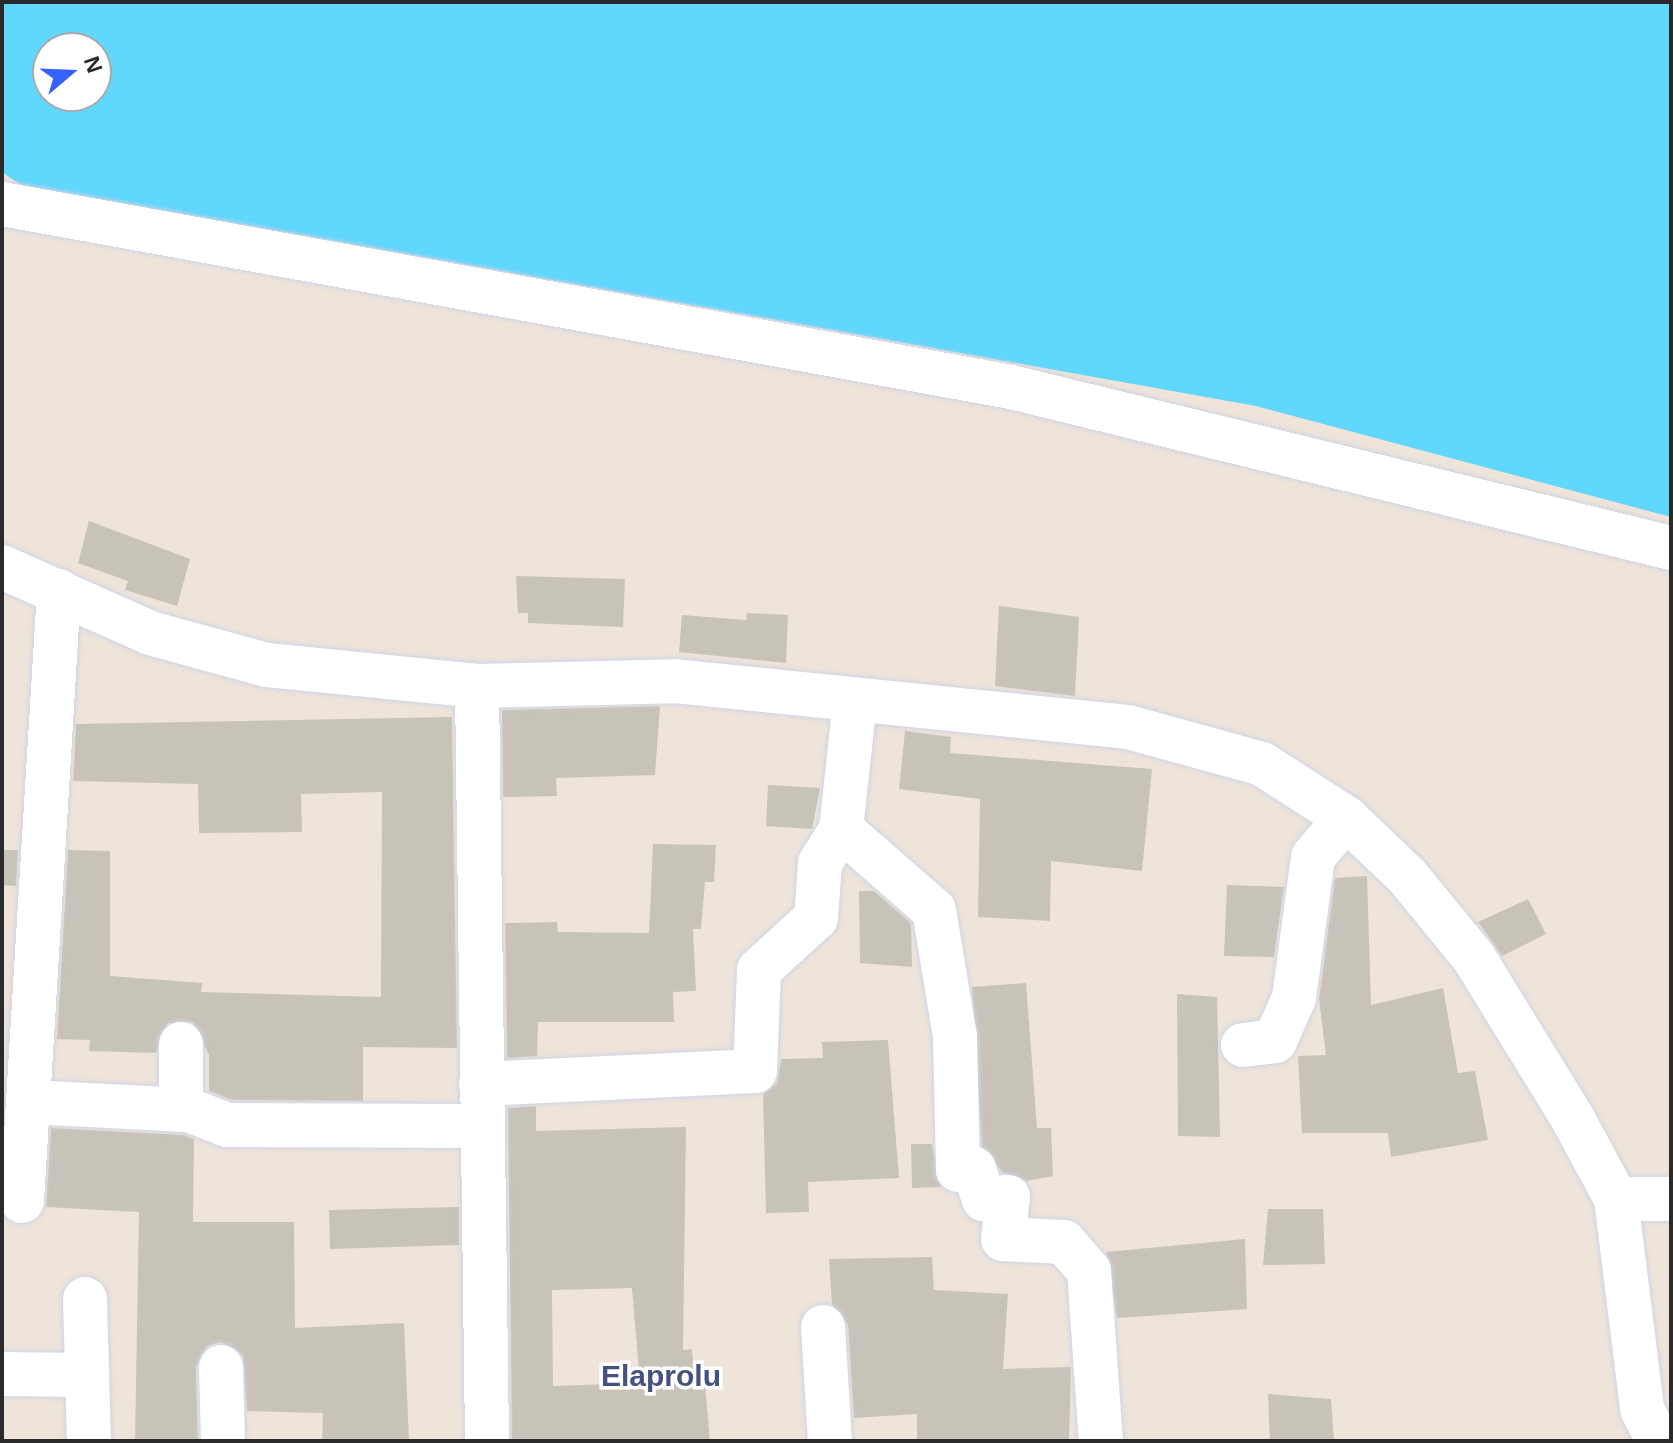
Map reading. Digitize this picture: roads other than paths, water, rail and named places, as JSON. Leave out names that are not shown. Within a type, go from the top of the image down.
[{"type":"street","points":[[2,204],[1011,387],[1671,548]]},
{"type":"street","points":[[2,567],[150,633],[267,665],[477,686],[675,681],[1128,727],[1262,764],[1346,818],[1474,958],[1616,1199],[1642,1409],[1658,1441]]},
{"type":"street","points":[[22,1201],[29,1102],[18,1030],[59,591]]},
{"type":"street","points":[[477,686],[487,1441]]},
{"type":"street","points":[[481,1084],[755,1071],[759,970],[816,918],[820,863],[841,829],[855,701]]},
{"type":"street","points":[[1243,1045],[1275,1041],[1294,998],[1313,857],[1346,818]]},
{"type":"street","points":[[841,829],[934,910],[955,1037],[958,1170],[974,1169],[984,1199],[1008,1197],[1003,1239],[1064,1242],[1089,1271],[1101,1441]]},
{"type":"street","points":[[181,1044],[181,1110]]},
{"type":"street","points":[[29,1102],[181,1110],[227,1125],[482,1126]]},
{"type":"street","points":[[1616,1199],[1671,1199]]},
{"type":"street","points":[[85,1299],[89,1441]]},
{"type":"street","points":[[823,1327],[830,1441]]},
{"type":"street","points":[[221,1367],[223,1441]]},
{"type":"street","points":[[2,1374],[87,1375]]},
{"type":"water","points":[[2,2],[1671,2],[1671,517],[1256,406],[21,185],[2,172]]},
{"type":"district","name":"Elaprolu","points":[[661,1376]]}]
